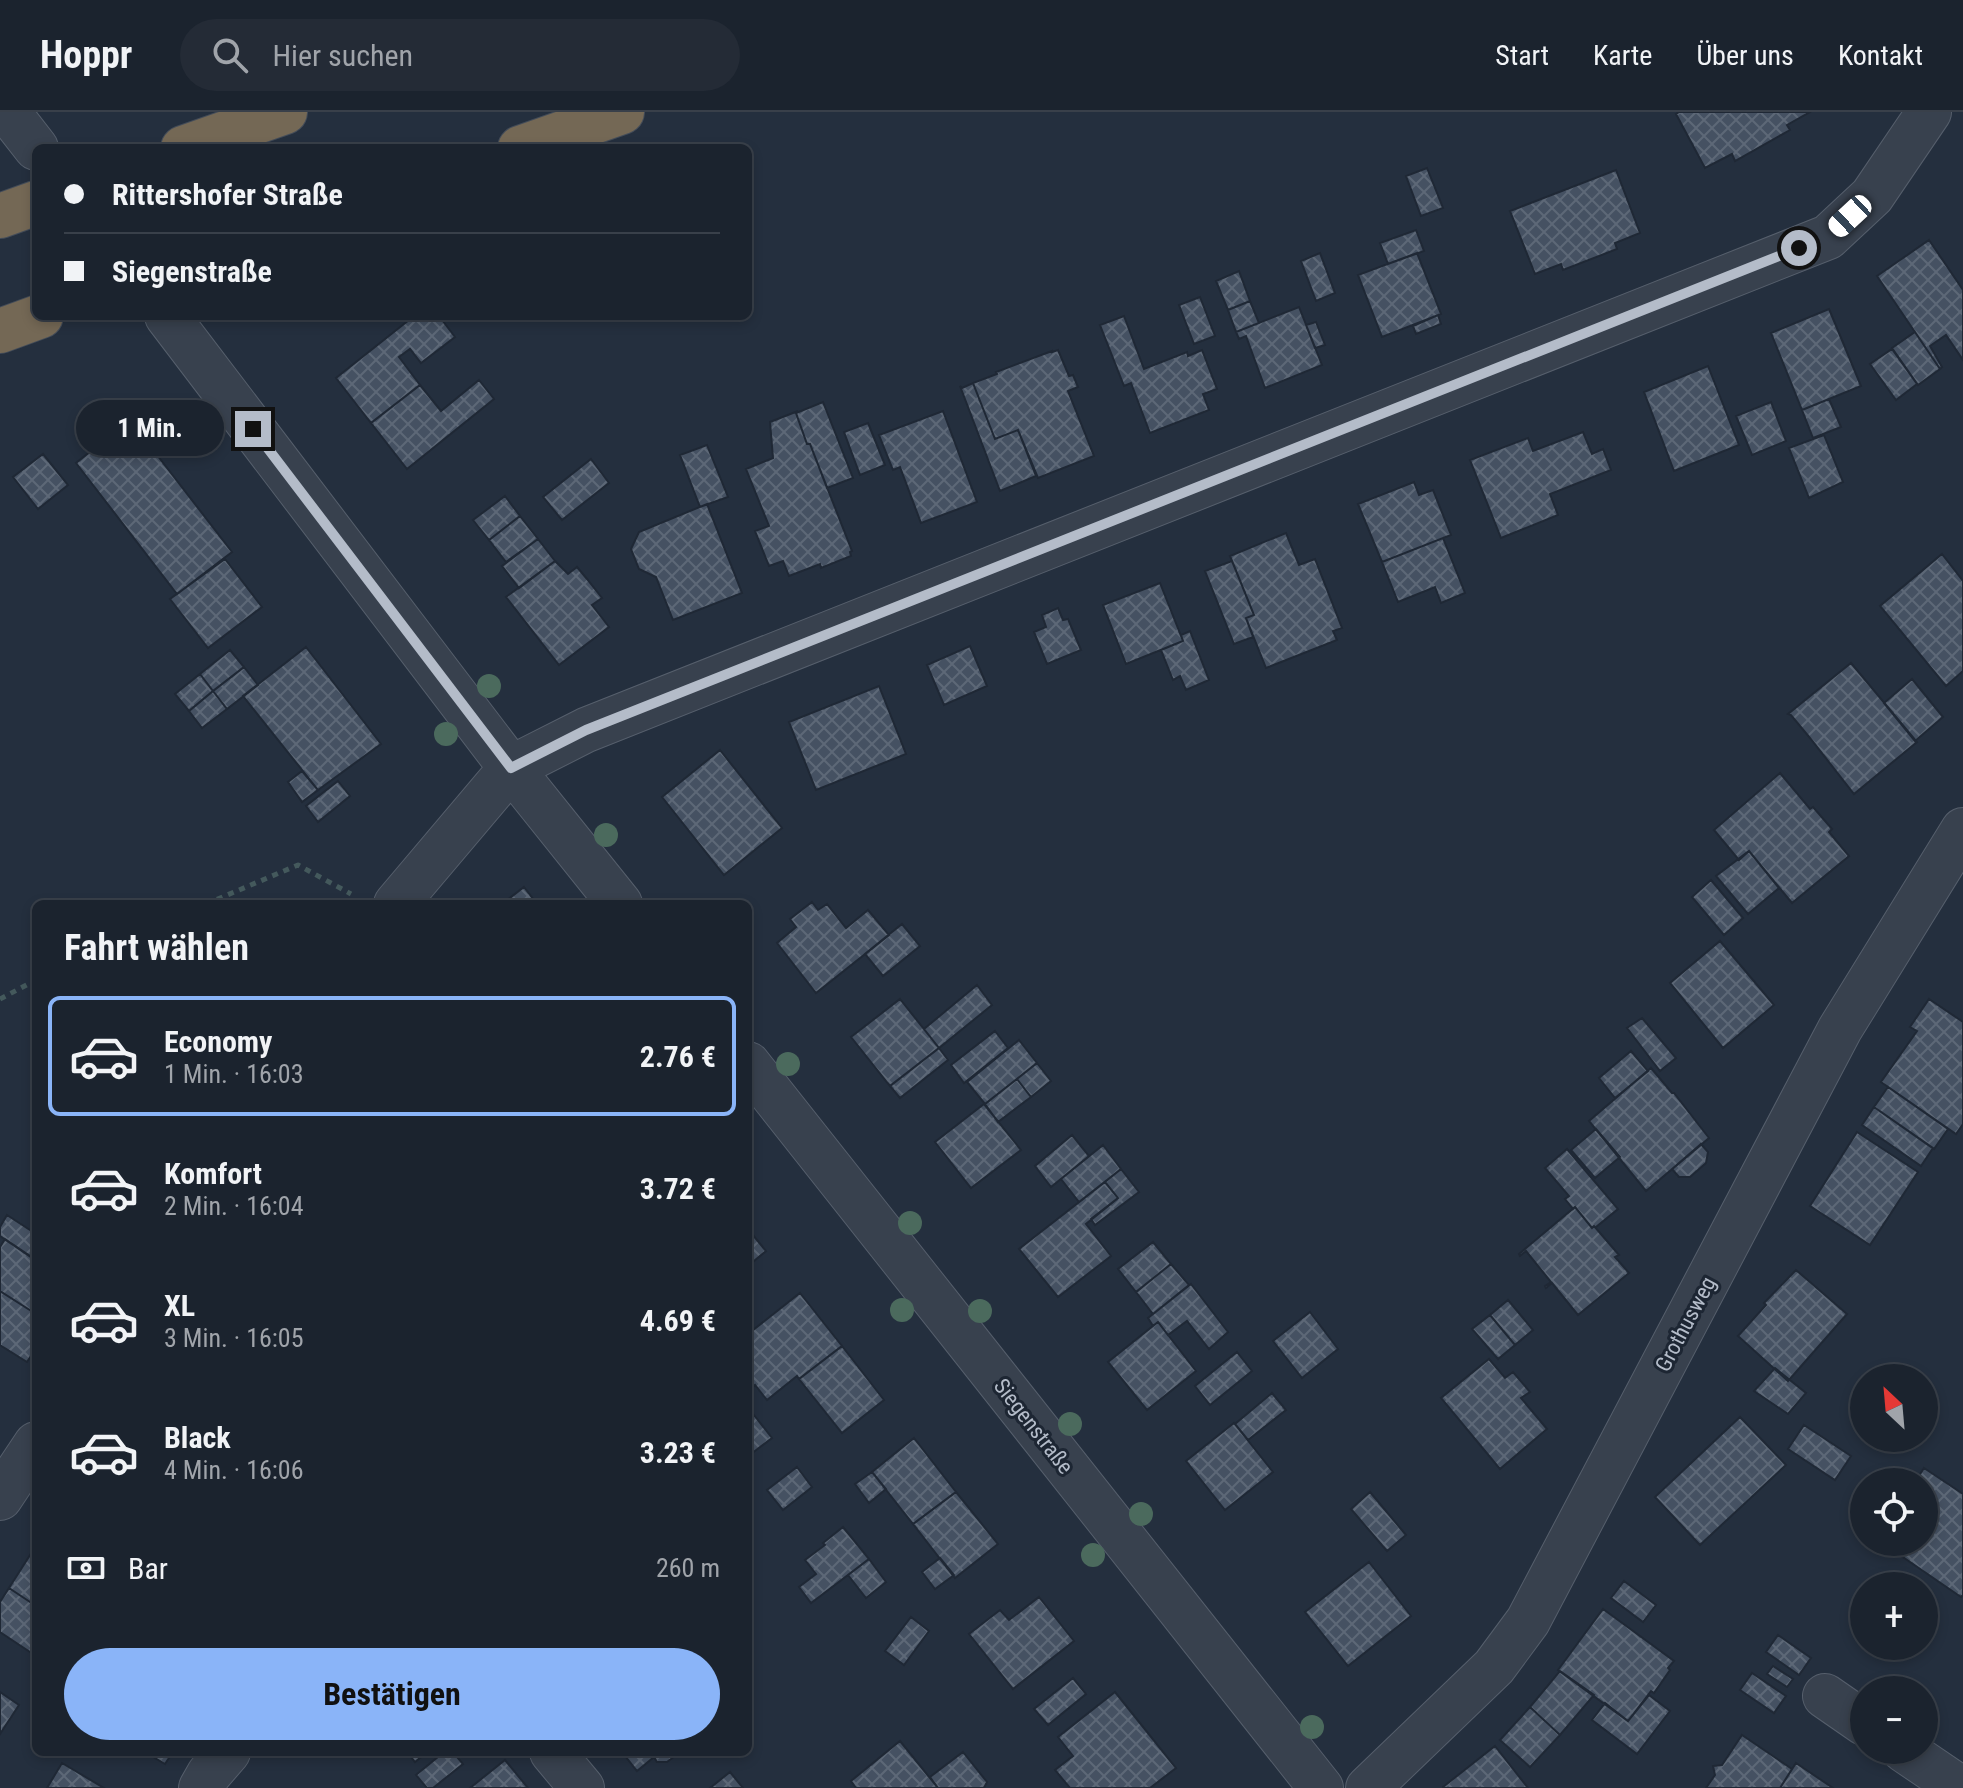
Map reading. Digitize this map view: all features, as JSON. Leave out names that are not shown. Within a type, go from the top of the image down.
[{"type":"highway","points":[[194,144],[285,112]]},
{"type":"highway","points":[[531,144],[622,112]]},
{"type":"highway","points":[[0,331],[32,319]]},
{"type":"street","points":[[8,112],[33,144]]},
{"type":"street","points":[[378,900],[511,768],[601,724],[1828,237],[1872,196],[1929,112]]},
{"type":"street","points":[[170,320],[511,768],[617,900]]},
{"type":"street","name":"Grothusweg","points":[[1368,1788],[1494,1667],[1528,1621],[1840,1029],[1963,830]]},
{"type":"street","name":"Siegenstraße","points":[[752,1069],[1321,1788]]},
{"type":"street","points":[[0,1498],[32,1450]]},
{"type":"street","points":[[1825,1696],[1850,1713]]},
{"type":"street","points":[[201,1788],[225,1756]]},
{"type":"street","points":[[555,1756],[582,1788]]},
{"type":"street","points":[[1925,1764],[1960,1788]]},
{"type":"path","points":[[215,900],[298,865],[375,900]]},
{"type":"path","points":[[0,999],[32,982]]},
{"type":"building","points":[[1810,112],[1787,125],[1790,130],[1735,161],[1732,154],[1705,168],[1676,114]]},
{"type":"building","points":[[1427,168],[1443,208],[1421,216],[1406,176]]},
{"type":"building","points":[[1616,170],[1640,233],[1615,243],[1617,249],[1563,270],[1561,264],[1535,274],[1510,211]]},
{"type":"building","points":[[1416,230],[1424,251],[1388,264],[1380,243]]},
{"type":"building","points":[[1929,240],[1963,290],[1963,360],[1946,335],[1930,346],[1942,367],[1940,369],[1877,276]]},
{"type":"building","points":[[1320,253],[1335,293],[1316,301],[1301,261]]},
{"type":"building","points":[[1417,253],[1441,314],[1382,337],[1358,275]]},
{"type":"building","points":[[1239,271],[1250,301],[1228,310],[1216,281]]},
{"type":"building","points":[[1200,297],[1215,336],[1194,344],[1179,305]]},
{"type":"building","points":[[1250,301],[1259,323],[1236,332],[1228,310]]},
{"type":"building","points":[[1299,307],[1322,365],[1265,388],[1246,336],[1239,339],[1236,332]]},
{"type":"building","points":[[1829,309],[1861,386],[1802,410],[1771,333]]},
{"type":"building","points":[[1438,315],[1441,324],[1416,334],[1413,326]]},
{"type":"building","points":[[1124,316],[1144,369],[1187,352],[1188,356],[1202,350],[1217,389],[1203,394],[1209,410],[1150,433],[1131,383],[1124,386],[1100,325]]},
{"type":"building","points":[[409,320],[442,320],[455,337],[421,363],[410,349],[399,357],[420,385],[371,423],[336,378]]},
{"type":"building","points":[[1316,322],[1325,345],[1315,348],[1306,325]]},
{"type":"building","points":[[1915,332],[1940,369],[1918,385],[1892,348]]},
{"type":"building","points":[[1892,349],[1917,384],[1896,400],[1870,364]]},
{"type":"building","points":[[1058,350],[1069,376],[1073,375],[1078,387],[1068,391],[1094,456],[1038,478],[1018,430],[995,439],[973,383]]},
{"type":"building","points":[[1708,366],[1739,445],[1674,471],[1644,392]]},
{"type":"building","points":[[479,380],[494,399],[407,469],[371,423],[420,385],[441,411]]},
{"type":"building","points":[[973,383],[995,439],[1018,430],[1036,476],[1000,491],[960,386]]},
{"type":"building","points":[[1829,399],[1841,427],[1813,438],[1802,410]]},
{"type":"building","points":[[823,402],[853,478],[827,488],[796,413]]},
{"type":"building","points":[[1771,402],[1786,441],[1752,455],[1736,416]]},
{"type":"building","points":[[798,411],[796,413],[807,444],[810,444],[852,551],[851,556],[821,568],[820,564],[789,576],[783,561],[769,566],[755,531],[769,526],[746,469],[773,458],[770,422]]},
{"type":"building","points":[[943,411],[977,502],[921,523],[900,467],[893,470],[879,435]]},
{"type":"building","points":[[130,420],[232,552],[177,594],[76,463]]},
{"type":"building","points":[[868,423],[885,465],[860,475],[844,432]]},
{"type":"building","points":[[1583,432],[1592,454],[1603,449],[1611,470],[1550,494],[1558,515],[1501,538],[1470,460],[1528,438],[1533,451]]},
{"type":"building","points":[[1824,435],[1843,482],[1809,498],[1789,448]]},
{"type":"building","points":[[707,445],[728,497],[700,507],[680,455]]},
{"type":"building","points":[[43,454],[68,485],[38,509],[13,477]]},
{"type":"building","points":[[591,459],[609,483],[562,520],[543,497]]},
{"type":"building","points":[[1414,482],[1419,495],[1433,490],[1451,535],[1382,562],[1358,504]]},
{"type":"building","points":[[505,496],[520,516],[489,540],[473,520]]},
{"type":"building","points":[[707,504],[742,593],[673,620],[656,577],[639,569],[631,549],[639,532]]},
{"type":"building","points":[[520,516],[538,539],[506,562],[489,540]]},
{"type":"building","points":[[1286,533],[1299,565],[1315,559],[1342,628],[1333,631],[1337,640],[1266,668],[1246,618],[1254,615],[1230,556]]},
{"type":"building","points":[[1443,538],[1465,593],[1441,603],[1435,587],[1398,602],[1382,562]]},
{"type":"building","points":[[538,539],[555,561],[519,588],[502,566]]},
{"type":"building","points":[[1942,554],[1963,581],[1963,671],[1946,686],[1880,606]]},
{"type":"building","points":[[225,559],[262,607],[208,648],[170,599]]},
{"type":"building","points":[[555,561],[568,574],[577,567],[587,579],[602,598],[592,605],[609,627],[559,665],[506,597]]},
{"type":"building","points":[[1232,561],[1254,615],[1246,618],[1253,637],[1234,644],[1205,571]]},
{"type":"building","points":[[1160,583],[1183,641],[1126,664],[1103,605]]},
{"type":"building","points":[[1058,608],[1063,620],[1068,619],[1081,650],[1047,664],[1034,632],[1046,627],[1042,615]]},
{"type":"building","points":[[1190,631],[1209,680],[1186,690],[1180,676],[1173,680],[1161,650],[1183,641],[1181,635]]},
{"type":"building","points":[[970,646],[987,686],[944,705],[927,665]]},
{"type":"building","points":[[306,647],[381,744],[318,790],[243,696]]},
{"type":"building","points":[[230,650],[244,667],[213,691],[200,674]]},
{"type":"building","points":[[1851,663],[1917,742],[1854,794],[1788,714]]},
{"type":"building","points":[[244,667],[258,685],[227,709],[213,691]]},
{"type":"building","points":[[200,674],[213,691],[189,711],[175,694]]},
{"type":"building","points":[[1912,679],[1943,717],[1915,741],[1884,703]]},
{"type":"building","points":[[879,686],[906,754],[816,790],[789,722]]},
{"type":"building","points":[[213,691],[227,709],[202,728],[189,711]]},
{"type":"building","points":[[720,750],[782,828],[724,875],[662,797]]},
{"type":"building","points":[[302,771],[318,790],[302,802],[288,782]]},
{"type":"building","points":[[1780,773],[1810,809],[1813,807],[1832,829],[1829,832],[1849,856],[1792,903],[1749,851],[1739,860],[1714,830]]},
{"type":"building","points":[[338,781],[350,796],[318,822],[306,806]]},
{"type":"building","points":[[1749,851],[1779,888],[1748,914],[1716,876]]},
{"type":"building","points":[[1711,880],[1743,918],[1724,935],[1692,897]]},
{"type":"building","points":[[524,887],[534,900],[507,900]]},
{"type":"building","points":[[812,902],[818,910],[827,904],[846,928],[868,910],[889,935],[816,993],[777,943],[796,927],[790,919]]},
{"type":"building","points":[[902,924],[920,946],[883,976],[865,954]]},
{"type":"building","points":[[1720,941],[1774,1005],[1723,1048],[1670,983]]},
{"type":"building","points":[[977,985],[992,1005],[939,1048],[924,1029]]},
{"type":"building","points":[[900,999],[939,1048],[890,1086],[851,1037]]},
{"type":"building","points":[[1929,999],[1963,1022],[1963,1124],[1956,1134],[1881,1082],[1917,1031],[1910,1027]]},
{"type":"building","points":[[1642,1018],[1676,1058],[1660,1071],[1627,1028]]},
{"type":"building","points":[[995,1031],[1008,1048],[964,1083],[951,1065]]},
{"type":"building","points":[[1019,1040],[1037,1063],[985,1104],[967,1082]]},
{"type":"building","points":[[939,1048],[948,1060],[900,1098],[890,1086]]},
{"type":"building","points":[[1631,1051],[1648,1071],[1615,1098],[1599,1078]]},
{"type":"building","points":[[1037,1063],[1051,1081],[1031,1097],[1017,1079]]},
{"type":"building","points":[[1651,1068],[1709,1138],[1646,1191],[1589,1121]]},
{"type":"building","points":[[1017,1079],[1031,1097],[998,1122],[985,1104]]},
{"type":"building","points":[[1888,1087],[1948,1129],[1934,1149],[1874,1107]]},
{"type":"building","points":[[984,1104],[1021,1150],[971,1188],[935,1142]]},
{"type":"building","points":[[1874,1107],[1933,1148],[1921,1166],[1862,1125]]},
{"type":"building","points":[[1596,1129],[1620,1157],[1595,1178],[1571,1150]]},
{"type":"building","points":[[1857,1132],[1918,1172],[1870,1245],[1810,1206]]},
{"type":"building","points":[[1072,1135],[1089,1156],[1051,1187],[1035,1166]]},
{"type":"building","points":[[1701,1144],[1708,1152],[1706,1163],[1690,1177],[1679,1177],[1672,1169]]},
{"type":"building","points":[[1103,1145],[1121,1169],[1079,1202],[1061,1179]]},
{"type":"building","points":[[1567,1149],[1618,1209],[1596,1227],[1592,1228],[1575,1207],[1573,1209],[1565,1199],[1569,1196],[1545,1168]]},
{"type":"building","points":[[1121,1169],[1139,1192],[1095,1225],[1091,1219],[1118,1198],[1105,1182]]},
{"type":"building","points":[[1105,1182],[1118,1198],[1086,1224],[1111,1256],[1058,1297],[1019,1249]]},
{"type":"building","points":[[1575,1207],[1619,1255],[1615,1257],[1629,1273],[1578,1315],[1552,1283],[1546,1288],[1551,1282],[1526,1251],[1519,1254]]},
{"type":"building","points":[[7,1215],[32,1231],[32,1258],[0,1236],[0,1227]]},
{"type":"building","points":[[752,1234],[766,1251],[752,1263]]},
{"type":"building","points":[[5,1239],[32,1257],[32,1311],[0,1291],[0,1247]]},
{"type":"building","points":[[1153,1242],[1171,1264],[1136,1292],[1118,1269]]},
{"type":"building","points":[[1171,1264],[1189,1285],[1153,1314],[1136,1292]]},
{"type":"building","points":[[1796,1270],[1847,1314],[1788,1381],[1738,1336]]},
{"type":"building","points":[[1191,1284],[1228,1332],[1209,1349],[1187,1321],[1168,1335],[1158,1322],[1153,1326],[1148,1318]]},
{"type":"building","points":[[0,1291],[32,1311],[32,1354],[27,1362],[0,1345]]},
{"type":"building","points":[[800,1293],[842,1346],[767,1400],[755,1385],[752,1388],[752,1331]]},
{"type":"building","points":[[1508,1300],[1533,1330],[1515,1345],[1490,1315]]},
{"type":"building","points":[[1310,1312],[1338,1349],[1302,1378],[1273,1341]]},
{"type":"building","points":[[1490,1315],[1515,1345],[1498,1359],[1472,1329]]},
{"type":"building","points":[[1158,1322],[1196,1371],[1147,1410],[1108,1362]]},
{"type":"building","points":[[842,1346],[884,1400],[842,1433],[799,1379]]},
{"type":"building","points":[[1237,1352],[1252,1371],[1210,1405],[1195,1386]]},
{"type":"building","points":[[1489,1359],[1505,1378],[1513,1372],[1530,1392],[1521,1398],[1547,1429],[1500,1469],[1441,1398]]},
{"type":"building","points":[[1775,1368],[1806,1393],[1788,1414],[1754,1391]]},
{"type":"building","points":[[1272,1393],[1286,1410],[1248,1440],[1235,1424]]},
{"type":"building","points":[[752,1416],[772,1438],[752,1453]]},
{"type":"building","points":[[1740,1417],[1786,1465],[1700,1545],[1655,1497]]},
{"type":"building","points":[[1234,1423],[1273,1472],[1225,1510],[1186,1461]]},
{"type":"building","points":[[1804,1425],[1851,1456],[1835,1480],[1788,1449]]},
{"type":"building","points":[[914,1438],[956,1492],[913,1524],[872,1472]]},
{"type":"building","points":[[797,1467],[812,1487],[783,1510],[767,1490]]},
{"type":"building","points":[[872,1472],[886,1489],[869,1503],[855,1484]]},
{"type":"building","points":[[1938,1477],[1963,1494],[1963,1595],[1961,1597],[1938,1581],[1938,1572],[1925,1572],[1901,1556],[1938,1556]]},
{"type":"building","points":[[956,1492],[998,1544],[955,1578],[913,1524]]},
{"type":"building","points":[[1370,1492],[1406,1535],[1387,1551],[1351,1509]]},
{"type":"building","points":[[843,1527],[869,1559],[811,1603],[799,1587],[816,1574],[805,1560]]},
{"type":"building","points":[[32,1552],[32,1603],[9,1588]]},
{"type":"building","points":[[940,1558],[954,1575],[935,1589],[922,1572]]},
{"type":"building","points":[[869,1559],[886,1582],[866,1598],[848,1575]]},
{"type":"building","points":[[1369,1562],[1411,1616],[1348,1666],[1305,1612]]},
{"type":"building","points":[[1624,1581],[1656,1605],[1643,1622],[1611,1598]]},
{"type":"building","points":[[9,1588],[32,1603],[32,1653],[0,1632],[0,1602]]},
{"type":"building","points":[[1039,1597],[1074,1641],[1013,1689],[969,1634],[1000,1610],[1009,1620]]},
{"type":"building","points":[[1603,1609],[1674,1661],[1654,1693],[1651,1691],[1628,1721],[1558,1670]]},
{"type":"building","points":[[911,1617],[929,1631],[904,1665],[885,1651]]},
{"type":"building","points":[[1778,1635],[1811,1658],[1799,1675],[1766,1652]]},
{"type":"building","points":[[1773,1666],[1793,1679],[1787,1687],[1767,1674]]},
{"type":"building","points":[[1560,1671],[1594,1695],[1560,1735],[1530,1707]]},
{"type":"building","points":[[1752,1673],[1786,1696],[1774,1713],[1740,1690]]},
{"type":"building","points":[[1073,1678],[1086,1694],[1048,1725],[1034,1709]]},
{"type":"building","points":[[0,1692],[19,1705],[0,1734]]},
{"type":"building","points":[[1115,1692],[1176,1768],[1150,1788],[1070,1788],[1055,1770],[1073,1756],[1058,1737]]},
{"type":"building","points":[[1649,1695],[1670,1711],[1637,1754],[1592,1720],[1605,1703],[1628,1721]]},
{"type":"building","points":[[1530,1707],[1560,1735],[1530,1767],[1500,1740]]},
{"type":"building","points":[[1742,1735],[1792,1769],[1780,1788],[1706,1788],[1715,1775],[1713,1766],[1722,1765]]},
{"type":"building","points":[[900,1741],[938,1788],[856,1788],[851,1781]]},
{"type":"building","points":[[1495,1746],[1528,1788],[1443,1788],[1443,1787]]},
{"type":"building","points":[[963,1752],[987,1782],[984,1788],[938,1788],[930,1777]]},
{"type":"building","points":[[152,1756],[170,1756],[165,1764]]},
{"type":"building","points":[[439,1756],[456,1756],[463,1764],[433,1788],[427,1788],[416,1775]]},
{"type":"building","points":[[625,1756],[675,1756],[667,1762],[657,1762],[654,1757],[637,1771]]},
{"type":"building","points":[[505,1760],[528,1788],[470,1788]]},
{"type":"building","points":[[62,1763],[104,1788],[47,1788]]},
{"type":"building","points":[[1796,1763],[1833,1788],[1780,1788]]},
{"type":"building","points":[[730,1772],[743,1788],[710,1788]]},
{"type":"route","points":[[253,429],[511,768],[586,730],[1799,248]]}]
